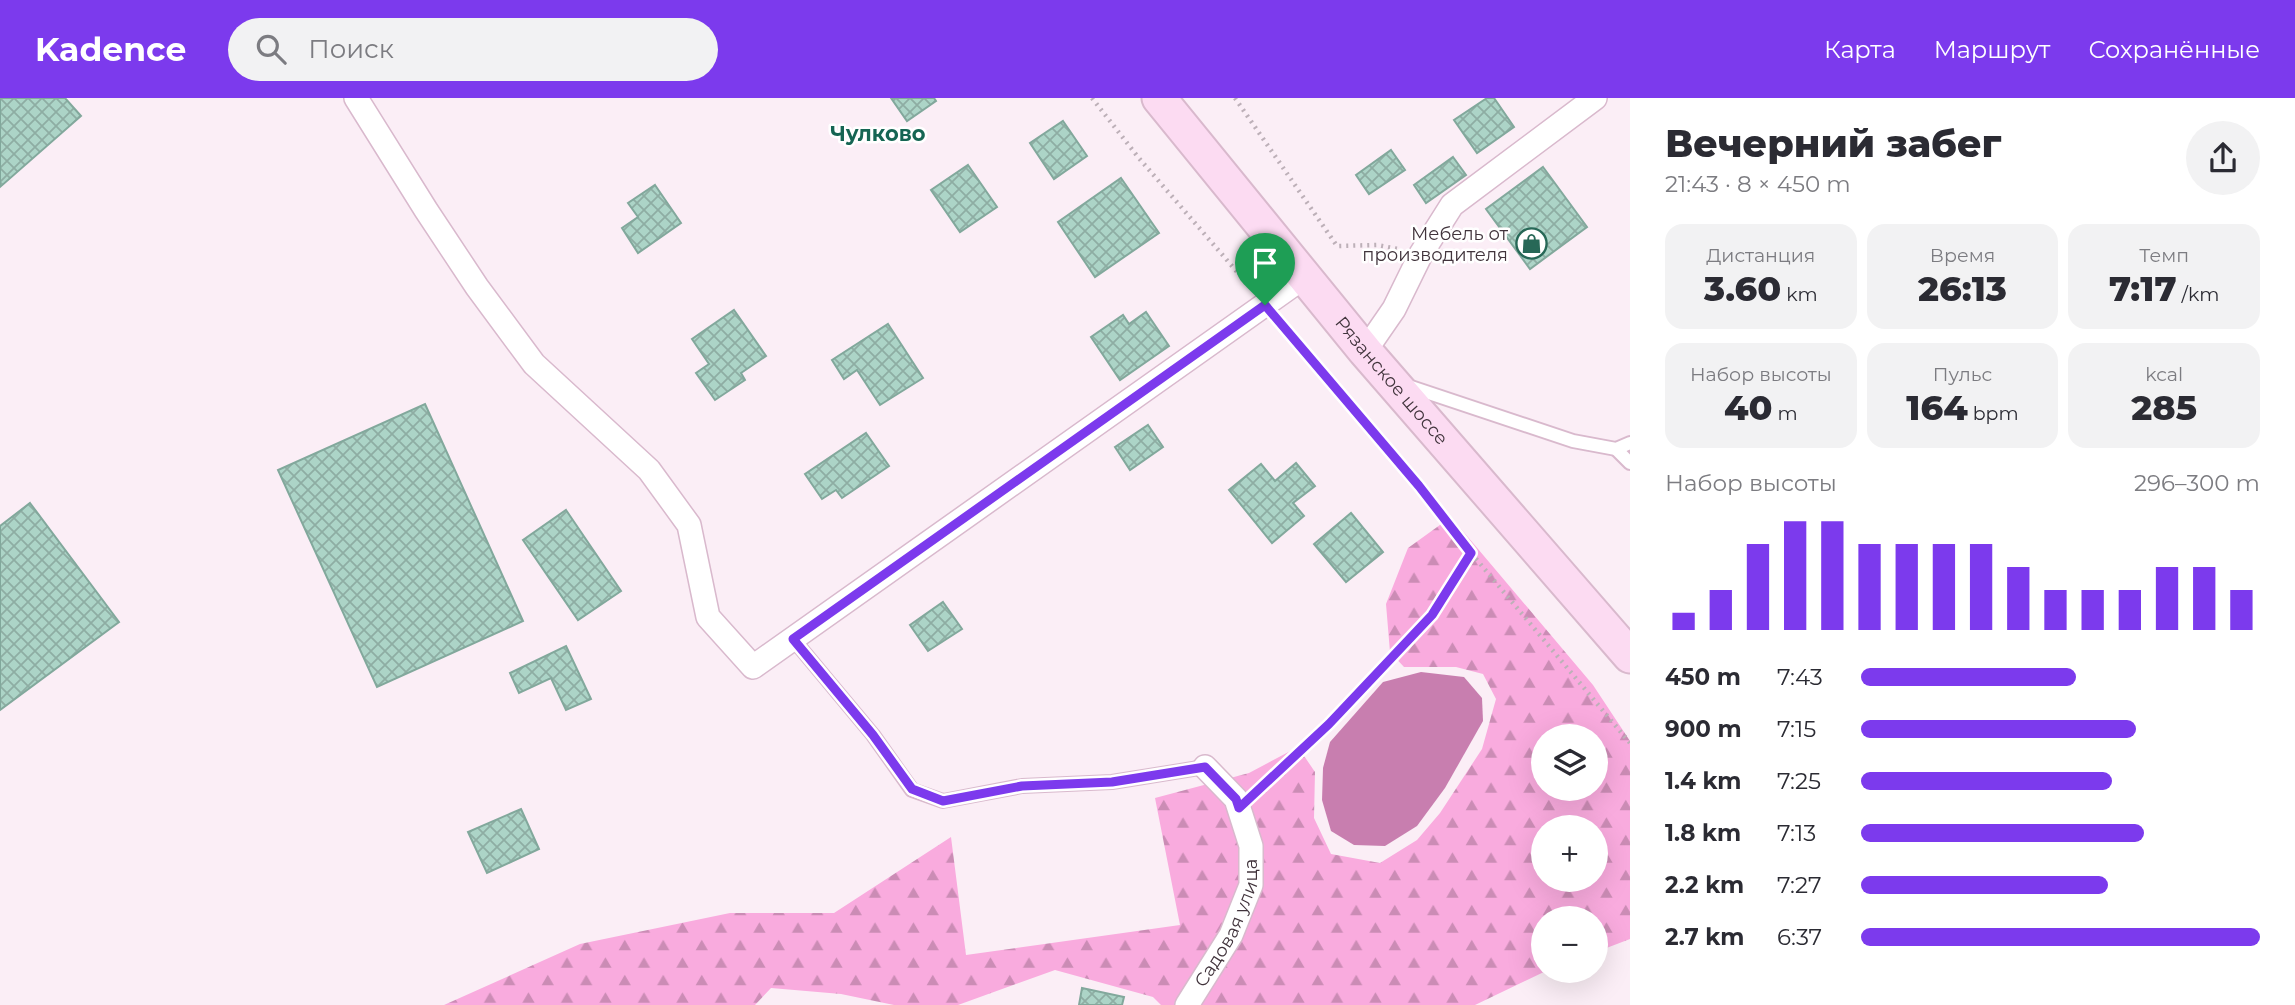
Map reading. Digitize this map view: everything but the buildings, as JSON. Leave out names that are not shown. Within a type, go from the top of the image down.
[{"type":"main road","name":"Рязанское шоссе","points":[[1159,98],[1365,351],[1630,656]]},
{"type":"street","points":[[356,98],[477,287],[534,364],[649,470],[689,525],[708,617],[753,667],[1304,277]]},
{"type":"street","points":[[1365,351],[1394,309],[1421,254],[1452,205],[1595,98]]},
{"type":"street","name":"Садовая улица","points":[[1187,1005],[1231,935],[1251,885],[1251,846],[1236,799],[1205,767]]},
{"type":"lane","points":[[1392,380],[1573,441],[1616,449],[1630,443]]},
{"type":"lane","points":[[1616,449],[1630,463]]},
{"type":"lane","points":[[793,639],[873,735],[912,789],[943,801],[1022,786],[1112,782],[1205,767]]},
{"type":"path","points":[[1092,98],[1138,157],[1419,486],[1471,553],[1630,743]]},
{"type":"path","points":[[1235,98],[1338,246],[1377,245],[1421,254]]},
{"type":"path","points":[[1239,808],[1329,724],[1432,615],[1471,553]]},
{"type":"green space","points":[[1451,517],[1593,685],[1630,741],[1630,939],[1608,947],[1608,906],[1531,906],[1531,978],[1475,1005],[1161,1005],[1153,997],[1055,970],[958,1005],[894,1005],[841,994],[771,988],[755,1005],[444,1005],[580,944],[730,913],[834,913],[951,837],[966,955],[1180,925],[1155,798],[1249,773],[1298,747],[1315,772],[1314,818],[1331,854],[1380,863],[1417,840],[1440,813],[1482,749],[1496,699],[1483,674],[1456,667],[1404,667],[1390,652],[1386,604],[1408,548]]},
{"type":"shaded area","points":[[1421,672],[1464,677],[1482,698],[1483,721],[1445,788],[1417,826],[1385,846],[1354,845],[1331,831],[1322,800],[1323,768],[1330,742],[1383,682]]},
{"type":"place","name":"Мебель от производителя","points":[[1531,244]]},
{"type":"district","name":"Чулково","points":[[878,133]]},
{"type":"route","points":[[1265,305],[1419,486],[1471,553],[1432,615],[1329,724],[1239,808],[1236,799],[1205,767],[1112,782],[1022,786],[943,801],[912,789],[873,735],[793,639],[1265,305]]}]
